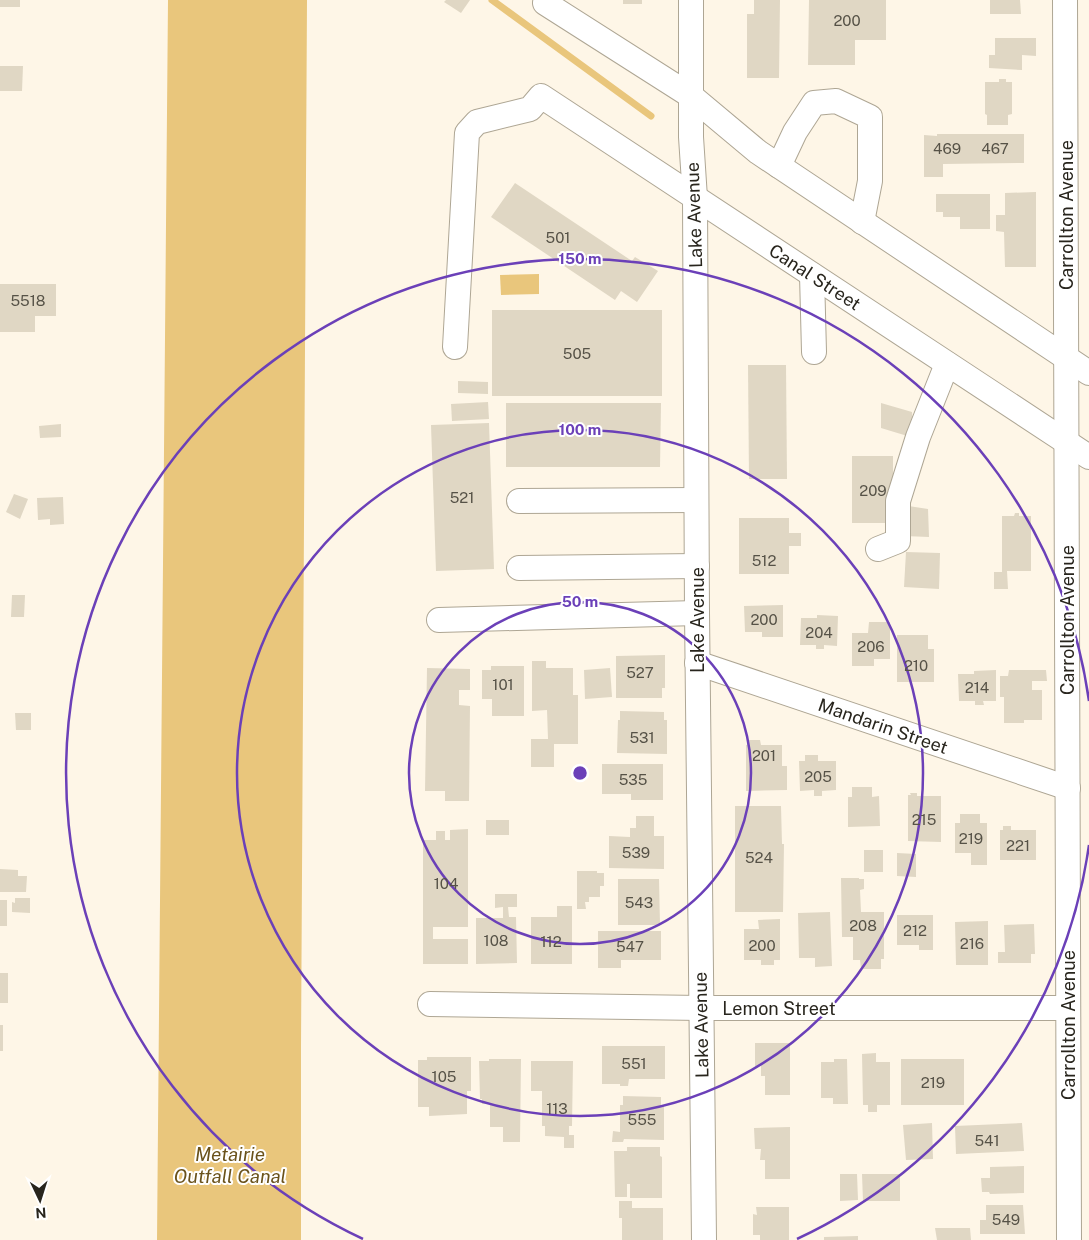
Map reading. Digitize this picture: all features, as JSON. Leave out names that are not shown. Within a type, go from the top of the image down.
[{"type":"street","name":"Lake Avenue","points":[[691,0],[690,96],[695,198],[696,566],[704,1240]]},
{"type":"street","name":"Carrollton Avenue","points":[[1065,0],[1069,1240]]},
{"type":"street","points":[[545,3],[690,96],[758,152],[1089,373]]},
{"type":"street","name":"Canal Street","points":[[455,347],[467,133],[477,122],[530,109],[541,96],[1089,457]]},
{"type":"street","points":[[779,166],[795,132],[814,103],[836,101],[870,117],[870,181],[862,222]]},
{"type":"street","points":[[812,275],[814,352]]},
{"type":"street","points":[[878,548],[898,541],[898,501],[918,437],[947,364]]},
{"type":"street","points":[[518,500],[696,500]]},
{"type":"street","points":[[519,568],[696,566]]},
{"type":"street","points":[[439,620],[697,613]]},
{"type":"street","name":"Mandarin Street","points":[[697,663],[1068,788]]},
{"type":"street","name":"Lemon Street","points":[[430,1004],[701,1008],[1068,1008]]},
{"type":"water","name":"Metairie Outfall Canal","points":[[168,0],[307,0],[301,1240],[157,1240]]},
{"type":"water","points":[[539,274],[539,294],[501,295],[500,275]]},
{"type":"building","points":[[0,0],[20,0],[20,7],[0,7]]},
{"type":"building","points":[[446,0],[470,0],[461,13],[444,2]]},
{"type":"building","points":[[623,0],[642,0],[642,4],[623,4]]},
{"type":"building","points":[[754,0],[780,0],[779,78],[747,78],[747,14],[754,14]]},
{"type":"building","points":[[809,0],[886,0],[886,40],[855,40],[855,65],[808,65]]},
{"type":"building","points":[[990,0],[1020,0],[1021,14],[990,14]]},
{"type":"building","points":[[995,38],[1036,38],[1036,56],[1022,55],[1022,70],[989,68],[989,55],[995,55]]},
{"type":"building","points":[[0,66],[23,66],[22,91],[0,91]]},
{"type":"building","points":[[999,79],[1006,79],[1006,82],[1012,82],[1012,114],[1008,115],[1008,125],[987,125],[985,82],[999,82]]},
{"type":"building","points":[[937,134],[1024,134],[1024,163],[943,164],[943,177],[924,177],[924,135],[937,136]]},
{"type":"building","points":[[515,183],[632,261],[635,257],[658,271],[637,302],[621,291],[615,300],[491,217]]},
{"type":"building","points":[[1036,192],[1036,267],[1005,267],[1004,232],[996,231],[996,215],[1005,215],[1005,193]]},
{"type":"building","points":[[936,194],[990,194],[990,229],[960,229],[960,217],[943,217],[943,212],[936,212]]},
{"type":"building","points":[[0,284],[56,284],[56,316],[35,316],[35,332],[0,332]]},
{"type":"building","points":[[492,310],[662,310],[662,396],[492,396]]},
{"type":"building","points":[[748,365],[786,365],[787,479],[749,479]]},
{"type":"building","points":[[458,381],[488,382],[488,394],[458,393]]},
{"type":"building","points":[[488,402],[489,419],[452,421],[451,404]]},
{"type":"building","points":[[506,403],[661,403],[660,467],[506,467]]},
{"type":"building","points":[[881,403],[912,412],[914,438],[881,428]]},
{"type":"building","points":[[489,423],[494,569],[436,571],[431,425]]},
{"type":"building","points":[[61,424],[61,437],[40,438],[39,426]]},
{"type":"building","points":[[852,456],[893,456],[893,523],[852,523]]},
{"type":"building","points":[[14,494],[28,499],[20,519],[6,512]]},
{"type":"building","points":[[63,497],[64,524],[50,525],[50,519],[38,520],[37,498]]},
{"type":"building","points":[[902,505],[928,509],[929,537],[904,536]]},
{"type":"building","points":[[1015,513],[1019,513],[1019,516],[1031,516],[1031,571],[1007,571],[1008,589],[994,589],[994,572],[1002,572],[1002,516],[1014,516]]},
{"type":"building","points":[[739,518],[789,518],[789,533],[801,533],[801,546],[789,546],[789,574],[739,574]]},
{"type":"building","points":[[906,552],[940,553],[939,589],[904,587]]},
{"type":"building","points":[[12,595],[25,595],[24,617],[11,617]]},
{"type":"building","points":[[783,605],[783,637],[762,637],[762,632],[745,632],[744,606]]},
{"type":"building","points":[[817,615],[838,616],[837,646],[824,645],[824,649],[816,649],[816,645],[800,645],[801,618],[817,618]]},
{"type":"building","points":[[869,622],[890,622],[890,659],[874,659],[874,666],[852,666],[852,633],[868,633]]},
{"type":"building","points":[[897,635],[928,635],[928,649],[934,649],[934,682],[897,682]]},
{"type":"building","points":[[665,655],[665,688],[662,688],[662,698],[616,698],[616,656]]},
{"type":"building","points":[[532,661],[546,661],[546,668],[573,668],[573,695],[578,695],[578,744],[554,744],[554,767],[531,767],[531,739],[548,739],[547,710],[532,711]]},
{"type":"building","points":[[491,666],[524,666],[524,716],[492,716],[492,699],[482,699],[482,670],[491,670]]},
{"type":"building","points":[[427,668],[470,669],[470,690],[459,690],[459,705],[470,706],[469,801],[445,801],[445,791],[425,791]]},
{"type":"building","points":[[610,668],[612,697],[585,699],[584,670]]},
{"type":"building","points":[[996,670],[996,701],[983,701],[984,705],[975,705],[975,701],[959,701],[958,674],[974,674],[974,671]]},
{"type":"building","points":[[1009,670],[1046,670],[1047,681],[1032,681],[1032,690],[1042,690],[1042,720],[1024,720],[1024,723],[1004,723],[1004,697],[1000,697],[1000,676],[1008,676]]},
{"type":"building","points":[[620,711],[664,712],[664,720],[667,720],[667,754],[617,753]]},
{"type":"building","points":[[15,713],[31,713],[31,730],[16,730]]},
{"type":"building","points":[[747,740],[760,740],[761,745],[782,745],[782,766],[787,766],[787,790],[746,791]]},
{"type":"building","points":[[805,755],[818,755],[818,761],[836,761],[836,790],[822,791],[822,796],[814,796],[814,790],[800,791],[799,761],[805,761]]},
{"type":"building","points":[[602,764],[663,764],[663,800],[631,800],[631,794],[602,794]]},
{"type":"building","points":[[852,787],[872,787],[872,797],[879,796],[880,826],[848,827],[848,797],[852,797]]},
{"type":"building","points":[[910,793],[917,793],[917,796],[941,796],[941,842],[908,841],[908,795],[911,795]]},
{"type":"building","points":[[735,806],[781,806],[782,844],[784,844],[783,912],[735,912]]},
{"type":"building","points":[[960,814],[980,814],[980,823],[987,823],[987,865],[971,865],[971,853],[955,853],[955,823],[960,823]]},
{"type":"building","points":[[636,816],[654,816],[654,836],[664,836],[664,869],[609,868],[609,836],[630,837],[630,828],[636,828]]},
{"type":"building","points":[[486,820],[509,820],[509,835],[486,835]]},
{"type":"building","points":[[1003,826],[1011,826],[1011,830],[1036,830],[1036,860],[1000,860],[1000,830],[1003,830]]},
{"type":"building","points":[[468,829],[468,927],[433,927],[433,939],[468,939],[468,964],[423,964],[423,840],[436,840],[436,831],[445,831],[445,840],[450,840],[450,830]]},
{"type":"building","points":[[864,850],[883,850],[883,872],[864,872]]},
{"type":"building","points":[[897,853],[916,854],[916,877],[897,876]]},
{"type":"building","points":[[0,869],[18,870],[18,876],[27,876],[26,892],[0,892]]},
{"type":"building","points":[[577,871],[604,873],[604,886],[600,886],[600,897],[589,897],[589,902],[585,902],[586,909],[577,909]]},
{"type":"building","points":[[841,878],[864,879],[864,889],[860,890],[861,912],[884,912],[884,959],[881,959],[881,969],[861,969],[860,960],[853,960],[853,937],[842,937]]},
{"type":"building","points":[[618,879],[659,879],[660,925],[618,925]]},
{"type":"building","points":[[495,894],[517,894],[517,907],[508,907],[509,917],[516,917],[517,963],[476,964],[476,918],[503,918],[503,907],[495,908]]},
{"type":"building","points":[[15,898],[30,898],[30,913],[12,912],[12,902],[15,903]]},
{"type":"building","points":[[0,900],[7,900],[7,926],[0,926]]},
{"type":"building","points":[[557,906],[572,906],[572,964],[531,964],[531,917],[557,917]]},
{"type":"building","points":[[830,912],[832,966],[815,967],[815,958],[799,958],[798,913]]},
{"type":"building","points":[[897,915],[933,915],[933,950],[919,950],[919,945],[897,945]]},
{"type":"building","points":[[780,919],[780,960],[774,960],[774,965],[761,965],[761,960],[744,960],[744,929],[759,929],[758,920]]},
{"type":"building","points":[[988,921],[988,965],[956,965],[955,922]]},
{"type":"building","points":[[1034,924],[1035,954],[1031,954],[1031,963],[998,963],[998,952],[1005,952],[1004,925]]},
{"type":"building","points":[[598,931],[661,931],[661,960],[621,960],[621,968],[598,968]]},
{"type":"building","points":[[0,973],[8,973],[8,1003],[0,1003]]},
{"type":"building","points":[[0,1025],[3,1025],[3,1051],[0,1051]]},
{"type":"building","points":[[755,1043],[790,1043],[790,1095],[765,1095],[765,1076],[761,1076],[761,1066],[755,1066]]},
{"type":"building","points":[[602,1046],[665,1046],[665,1079],[629,1079],[628,1086],[602,1084]]},
{"type":"building","points":[[876,1053],[876,1062],[890,1062],[890,1105],[877,1105],[877,1112],[868,1112],[868,1105],[863,1105],[862,1054]]},
{"type":"building","points":[[427,1057],[471,1057],[471,1091],[467,1091],[467,1114],[429,1116],[429,1107],[418,1107],[418,1060],[427,1060]]},
{"type":"building","points":[[489,1059],[521,1059],[520,1142],[503,1142],[503,1127],[490,1127],[490,1104],[482,1104],[482,1099],[480,1099],[479,1061],[489,1061]]},
{"type":"building","points":[[834,1059],[847,1059],[848,1104],[833,1104],[833,1098],[821,1098],[821,1062],[834,1062]]},
{"type":"building","points":[[901,1059],[964,1059],[964,1105],[901,1105]]},
{"type":"building","points":[[531,1061],[573,1061],[572,1126],[569,1126],[569,1135],[574,1135],[574,1148],[564,1148],[564,1137],[545,1136],[545,1126],[542,1126],[542,1091],[531,1091]]},
{"type":"building","points":[[623,1096],[661,1097],[661,1106],[664,1106],[664,1140],[624,1139],[623,1142],[612,1142],[613,1131],[620,1132],[620,1105],[623,1105]]},
{"type":"building","points":[[932,1123],[933,1159],[906,1160],[903,1125]]},
{"type":"building","points":[[1022,1123],[1024,1151],[956,1154],[955,1126]]},
{"type":"building","points":[[790,1127],[790,1179],[765,1179],[765,1160],[760,1160],[761,1149],[755,1149],[754,1128]]},
{"type":"building","points":[[627,1147],[660,1147],[660,1156],[662,1157],[662,1198],[630,1198],[630,1184],[627,1184],[627,1197],[615,1197],[614,1151],[627,1151]]},
{"type":"building","points":[[1024,1166],[1024,1193],[990,1194],[989,1192],[982,1192],[981,1178],[990,1178],[990,1167]]},
{"type":"building","points":[[840,1174],[857,1174],[858,1200],[840,1201]]},
{"type":"building","points":[[862,1174],[900,1174],[900,1201],[863,1201]]},
{"type":"building","points":[[619,1201],[632,1201],[632,1208],[663,1208],[663,1240],[622,1240],[622,1218],[619,1218]]},
{"type":"building","points":[[986,1205],[1023,1205],[1025,1234],[980,1234],[980,1220],[986,1220]]},
{"type":"building","points":[[756,1207],[789,1207],[789,1240],[760,1240],[760,1235],[753,1235],[753,1214],[757,1215]]},
{"type":"building","points":[[935,1228],[970,1228],[971,1240],[937,1240]]},
{"type":"building","points":[[858,1236],[858,1240],[824,1240],[824,1237]]},
{"type":"waterway","points":[[492,0],[651,116]]}]
